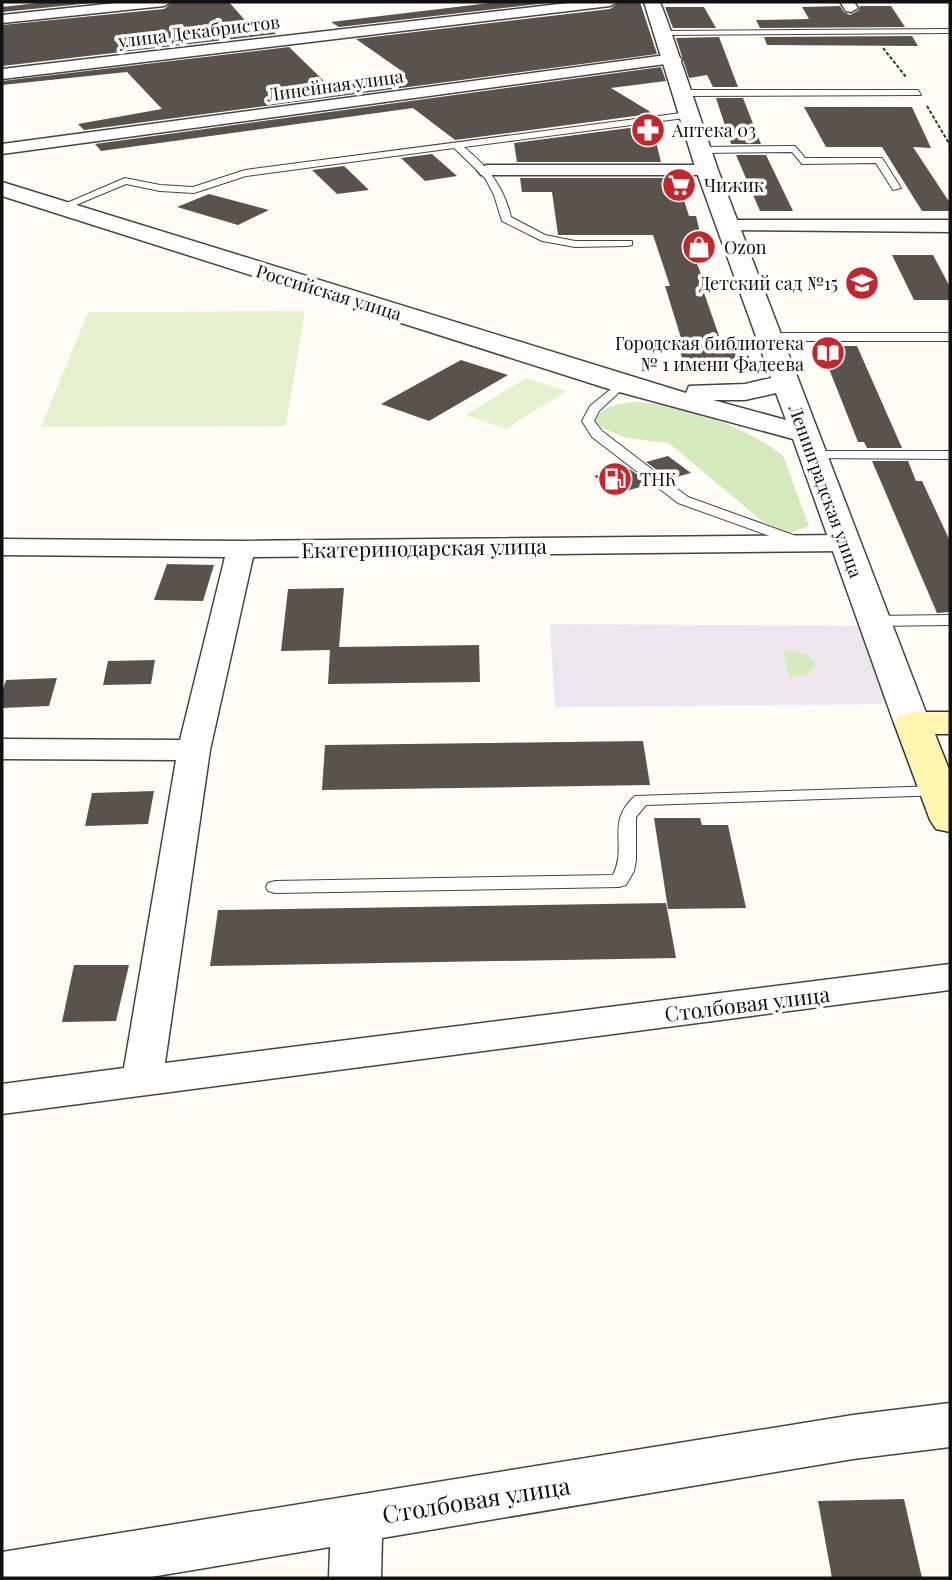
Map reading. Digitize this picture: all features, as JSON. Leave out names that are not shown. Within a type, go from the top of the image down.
[{"type":"main road","points":[[912,723],[950,723]]},
{"type":"main road","name":"Ленинградская улица","points":[[912,723],[944,806]]},
{"type":"street","points":[[2,19],[164,2]]},
{"type":"street","name":"улица Декабристов","points":[[2,74],[610,2]]},
{"type":"street","name":"Ленинградская улица","points":[[652,2],[674,59],[704,160],[912,723]]},
{"type":"street","name":"Линейная улица","points":[[2,149],[674,59]]},
{"type":"street","points":[[487,171],[704,160]]},
{"type":"street","name":"Российская улица","points":[[2,188],[656,393],[809,444]]},
{"type":"street","points":[[729,226],[950,226]]},
{"type":"street","name":"Российская улица","points":[[656,393],[745,392],[787,383]]},
{"type":"street","name":"Екатеринодарская улица","points":[[2,547],[240,549],[845,543]]},
{"type":"street","points":[[142,1082],[194,750],[240,549]]},
{"type":"street","points":[[2,749],[194,750]]},
{"type":"street","name":"Столбовая улица","points":[[2,1099],[950,977]]},
{"type":"street","name":"Столбовая улица","points":[[2,1577],[853,1437],[950,1425]]},
{"type":"street","points":[[355,1578],[357,1518]]},
{"type":"lane","points":[[664,33],[950,32]]},
{"type":"lane","points":[[682,93],[919,93]]},
{"type":"lane","points":[[60,208],[125,181],[160,188],[194,190],[245,173],[689,116]]},
{"type":"lane","points":[[456,145],[487,171],[503,199],[506,219],[542,238],[575,244],[628,243]]},
{"type":"lane","points":[[704,160],[795,149],[802,161],[879,160],[896,188]]},
{"type":"lane","points":[[770,337],[950,337]]},
{"type":"lane","points":[[622,384],[594,409],[588,421],[597,434],[683,500],[806,544]]},
{"type":"lane","points":[[809,444],[950,455]]},
{"type":"lane","points":[[874,621],[950,620]]},
{"type":"lane","points":[[275,887],[619,881],[626,872],[628,862],[625,817],[631,806],[640,800],[944,806]]},
{"type":"path","points":[[919,93],[950,145]]},
{"type":"shaded area","points":[[550,624],[876,626],[904,704],[555,707]]},
{"type":"green space","points":[[305,311],[286,426],[41,427],[88,312]]},
{"type":"green space","points":[[526,378],[567,391],[506,429],[465,415]]},
{"type":"green space","points":[[633,402],[691,412],[732,426],[769,445],[783,456],[809,526],[791,533],[769,527],[669,443],[626,438],[600,427],[595,422],[606,409]]},
{"type":"green space","points":[[783,649],[807,654],[815,667],[806,675],[790,677]]},
{"type":"building","points":[[46,2],[102,2],[2,12],[2,7]]},
{"type":"building","points":[[173,2],[229,2],[249,25],[264,23],[276,34],[2,66],[2,25],[164,9]]},
{"type":"building","points":[[498,2],[556,2],[339,27],[331,22]]},
{"type":"building","points":[[619,2],[640,2],[657,54],[84,130],[78,124],[162,109],[127,72],[2,85],[2,81],[289,47],[328,85],[406,74],[356,39],[610,9]]},
{"type":"building","points":[[840,6],[850,15],[859,10],[860,6],[891,6],[905,27],[760,28],[756,20],[809,19],[802,7]]},
{"type":"building","points":[[665,7],[704,7],[716,28],[673,28]]},
{"type":"building","points":[[912,36],[918,46],[767,45],[764,37]]},
{"type":"building","points":[[719,37],[738,87],[713,87],[707,75],[689,78],[676,38]]},
{"type":"building","points":[[661,67],[666,81],[611,88],[650,114],[455,140],[413,108],[101,151],[95,144]]},
{"type":"building","points":[[716,98],[743,98],[761,144],[731,144]]},
{"type":"building","points":[[804,107],[912,107],[931,148],[913,147],[950,203],[950,211],[922,211],[882,147],[826,147]]},
{"type":"building","points":[[652,125],[661,162],[517,162],[514,143]]},
{"type":"building","points":[[432,154],[457,176],[425,181],[401,158]]},
{"type":"building","points":[[736,155],[766,155],[793,211],[760,211]]},
{"type":"building","points":[[344,166],[369,190],[337,194],[312,170]]},
{"type":"building","points":[[520,178],[665,178],[666,181],[678,181],[689,216],[696,216],[707,261],[696,261],[719,336],[713,336],[717,348],[749,356],[748,362],[684,364],[675,336],[681,338],[665,286],[670,286],[653,235],[558,235],[552,192],[522,192]]},
{"type":"building","points":[[209,194],[269,210],[238,225],[177,207]]},
{"type":"building","points":[[892,255],[933,255],[950,287],[950,300],[914,300]]},
{"type":"building","points":[[820,346],[857,346],[902,448],[867,448],[864,442],[858,442]]},
{"type":"building","points":[[461,360],[508,375],[429,421],[381,404]]},
{"type":"building","points":[[668,456],[691,473],[669,479],[646,462]]},
{"type":"building","points":[[872,461],[908,461],[916,481],[922,481],[950,541],[950,612],[937,613]]},
{"type":"building","name":"ТНК","points":[[627,467],[650,484],[616,494],[594,476]]},
{"type":"building","points":[[167,564],[214,565],[203,601],[154,600]]},
{"type":"building","points":[[344,588],[339,647],[479,645],[480,682],[328,684],[330,650],[281,651],[288,589]]},
{"type":"building","points":[[155,660],[151,684],[103,685],[108,661]]},
{"type":"building","points":[[57,678],[49,706],[2,708],[2,692],[6,680]]},
{"type":"building","points":[[643,741],[650,785],[322,790],[325,745]]},
{"type":"building","points":[[154,791],[148,824],[85,826],[92,793]]},
{"type":"building","points":[[654,818],[700,818],[702,825],[728,825],[746,908],[668,909]]},
{"type":"building","points":[[666,903],[676,958],[210,966],[218,910]]},
{"type":"building","points":[[74,965],[129,965],[116,1021],[62,1022]]},
{"type":"building","points":[[904,1499],[922,1578],[832,1578],[818,1501]]},
{"type":"place","name":"Аптека 03","points":[[648,130]]},
{"type":"place","name":"Чижик","points":[[679,185]]},
{"type":"place","name":"Ozon","points":[[699,247]]},
{"type":"place","name":"Детский сад №15","points":[[862,283]]},
{"type":"place","name":"Городская библиотека № 1 имени Фадеева","points":[[828,353]]},
{"type":"place","name":"ТНК","points":[[615,479]]}]
